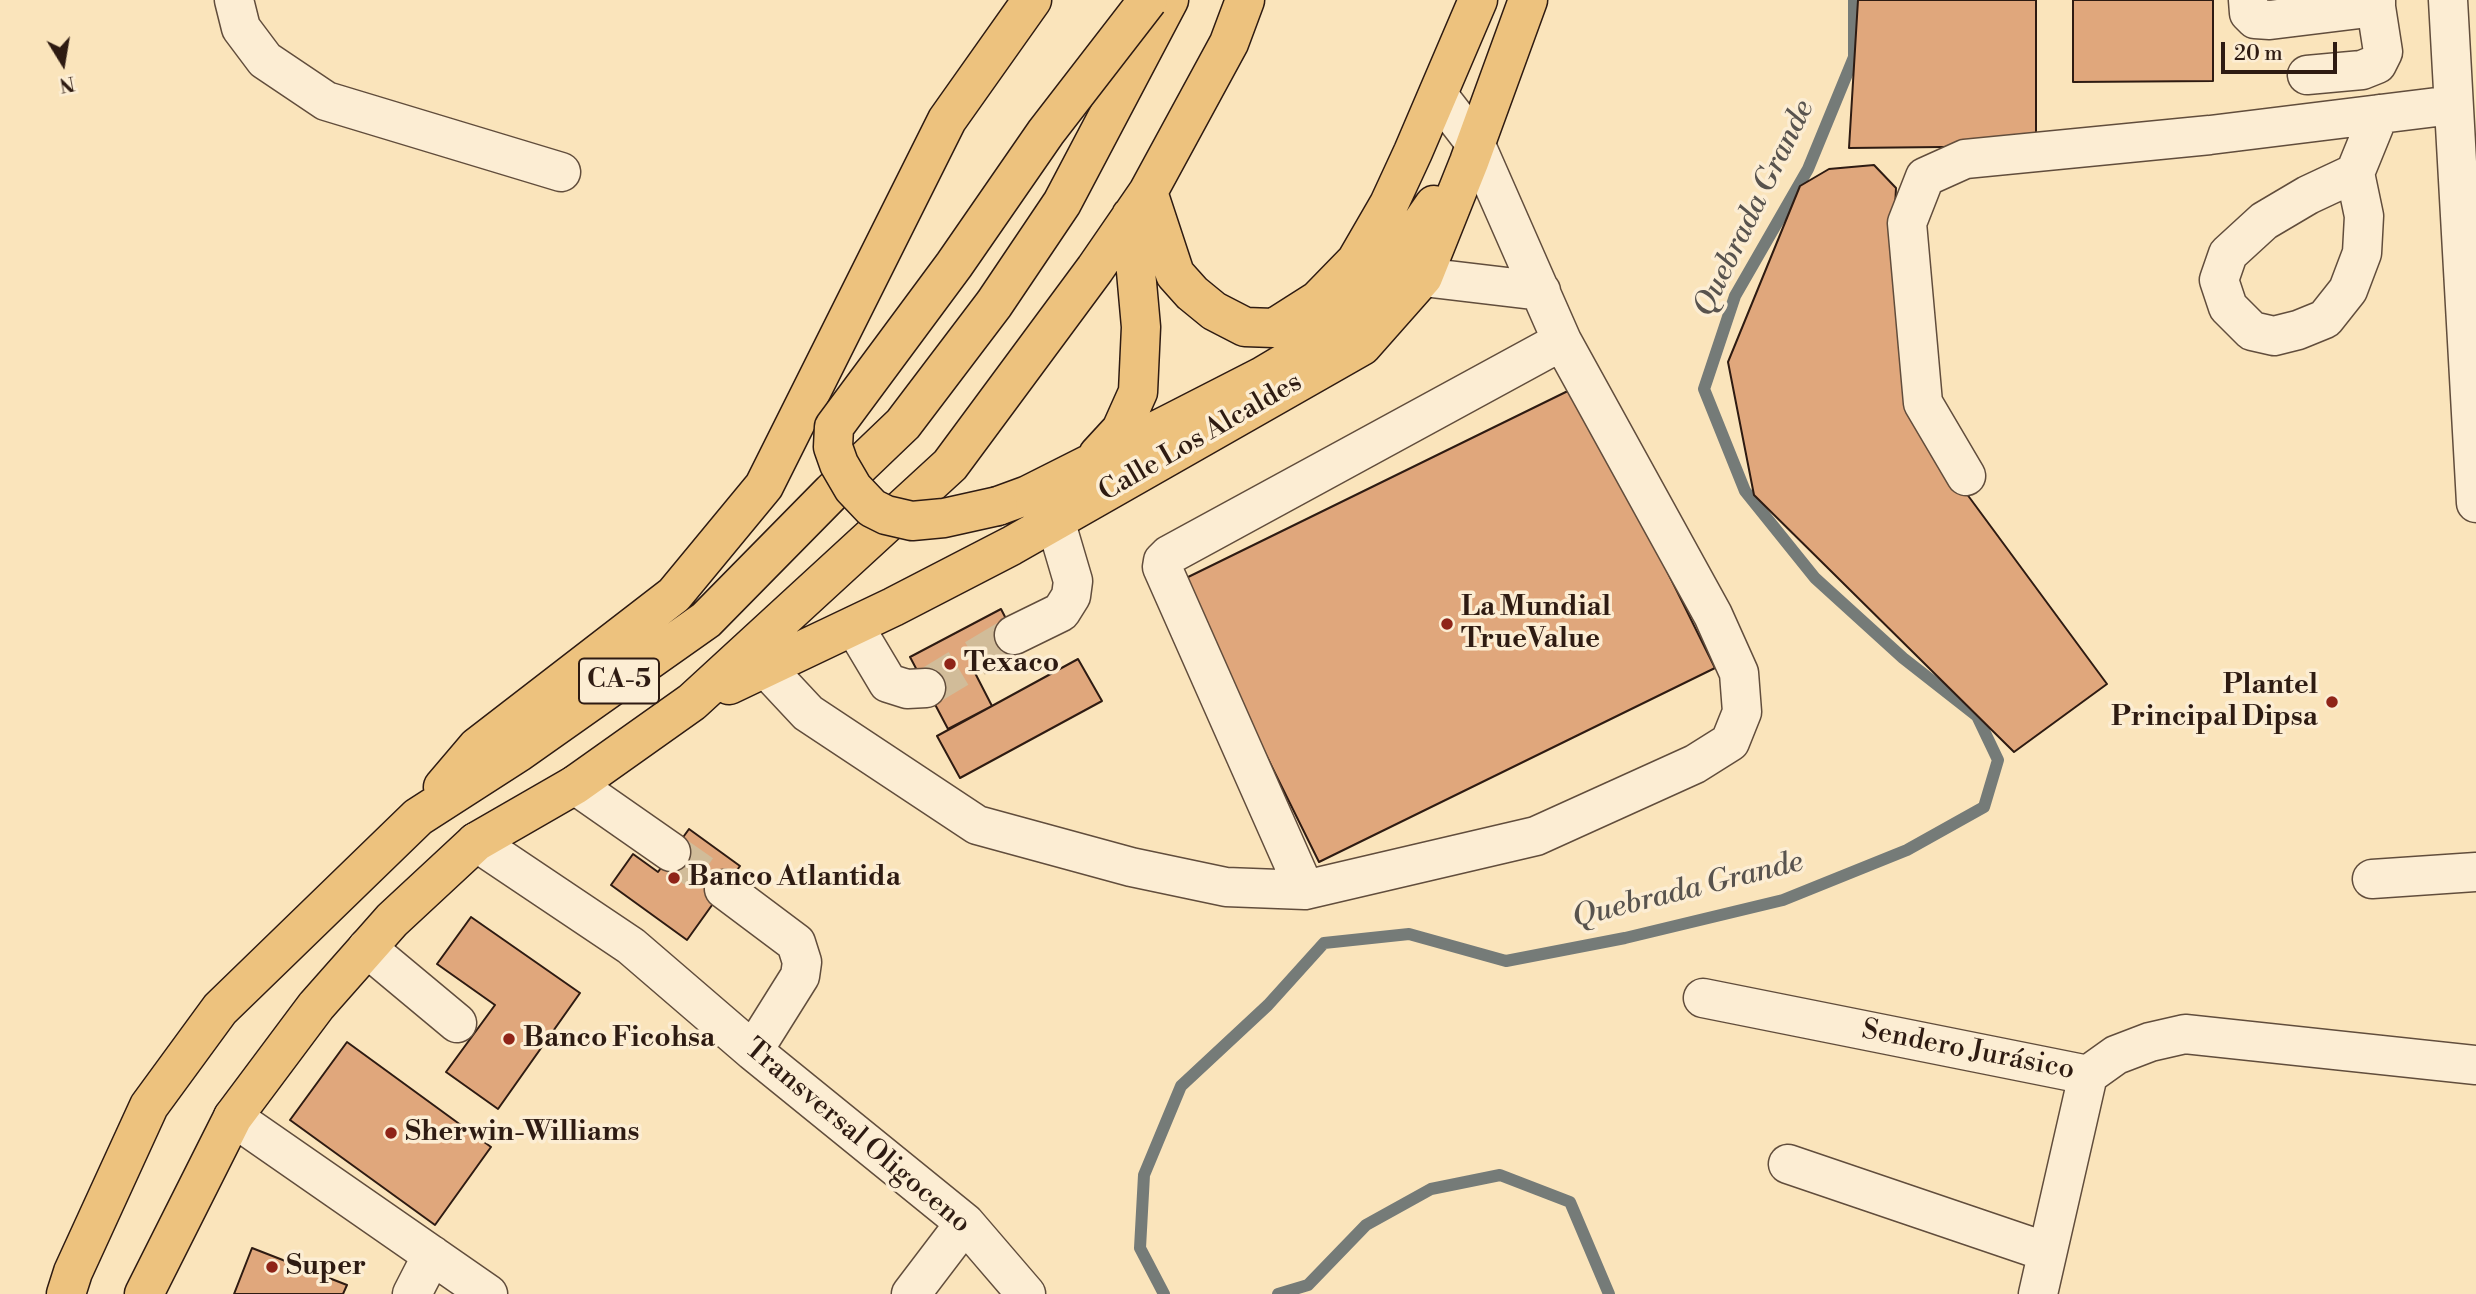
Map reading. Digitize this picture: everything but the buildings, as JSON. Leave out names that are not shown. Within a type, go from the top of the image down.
[{"type":"main road","points":[[418,817],[477,747],[674,595],[764,486],[947,120],[1032,0]]},
{"type":"main road","points":[[1148,0],[1046,132],[954,265],[834,427],[833,447],[848,480],[872,508],[886,515],[912,521],[944,518],[998,506],[1028,495],[1261,377],[1298,355],[1380,283],[1472,152]]},
{"type":"main road","name":"CA-5","points":[[66,1294],[73,1272],[149,1106],[220,1009],[418,817],[519,752],[706,620],[903,424],[993,303],[1062,203],[1169,0]]},
{"type":"main road","name":"CA-5","points":[[148,1293],[233,1117],[316,1006],[392,920],[476,842],[575,785],[692,702],[950,466],[1095,270],[1140,204],[1229,43],[1245,0]]},
{"type":"main road","points":[[1140,204],[1175,274],[1192,293],[1214,311],[1245,327],[1274,328],[1318,300],[1356,261],[1389,204],[1478,0]]},
{"type":"main road","name":"Calle Los Alcaldes","points":[[692,702],[854,626],[1012,546],[1362,346],[1423,277],[1528,0]]},
{"type":"main road","points":[[1090,464],[1121,430],[1138,392],[1141,327],[1140,204]]},
{"type":"street","points":[[234,0],[241,28],[265,60],[326,101],[561,172]]},
{"type":"street","points":[[2248,0],[2249,13],[2255,19],[2270,20],[2376,4],[2383,52],[2377,64],[2362,70],[2307,75]]},
{"type":"street","points":[[2448,0],[2476,503]]},
{"type":"street","points":[[765,667],[808,713],[977,825],[1131,867],[1226,887],[1305,890],[1536,836],[1695,764],[1730,742],[1742,712],[1739,673],[1713,615],[1562,341],[1541,291],[1472,152],[1438,95]]},
{"type":"street","points":[[1966,475],[1923,403],[1907,223],[1926,177],[1965,159],[2210,135],[2453,105]]},
{"type":"street","points":[[2355,173],[2379,114]]},
{"type":"street","points":[[1423,277],[1541,291]]},
{"type":"street","points":[[1305,890],[1162,567],[1163,561],[1562,341]]},
{"type":"street","points":[[1014,635],[1061,612],[1071,596],[1073,582],[1055,520]]},
{"type":"street","points":[[854,626],[888,683],[907,689],[926,688]]},
{"type":"street","points":[[575,785],[671,852]]},
{"type":"street","name":"Transversal Oligoceno","points":[[476,842],[631,946],[753,1051],[965,1223],[1026,1294]]},
{"type":"street","points":[[2372,879],[2476,872]]},
{"type":"street","points":[[724,889],[796,943],[802,962],[800,976],[753,1051]]},
{"type":"street","points":[[367,948],[457,1023]]},
{"type":"street","name":"Sendero Jurásico","points":[[1703,998],[2088,1075],[2116,1055],[2150,1042],[2185,1034],[2476,1066]]},
{"type":"street","points":[[2038,1294],[2088,1075]]},
{"type":"street","points":[[233,1117],[488,1294]]},
{"type":"street","points":[[1788,1164],[2047,1252]]},
{"type":"street","points":[[911,1294],[965,1223]]},
{"type":"street","points":[[412,1294],[432,1255]]},
{"type":"waterway","name":"Quebrada Grande","points":[[1164,1294],[1140,1248],[1144,1175],[1181,1086],[1268,1005],[1324,943],[1409,934],[1506,961],[1625,938],[1783,900],[1907,850],[1984,807],[1998,760],[1977,716],[1903,658],[1815,578],[1745,491],[1704,389],[1735,296],[1808,169],[1854,57],[1854,0]]},
{"type":"waterway","name":"Quebrada Grande","points":[[1278,1294],[1308,1285],[1366,1225],[1431,1189],[1500,1175],[1570,1202],[1609,1294]]},
{"type":"tunnel","points":[[926,688],[1014,635]]},
{"type":"tunnel","points":[[671,852],[724,889]]},
{"type":"place","name":"La Mundial TrueValue","points":[[1447,624]]},
{"type":"place","name":"Texaco","points":[[950,664]]},
{"type":"place","name":"Plantel Principal Dipsa","points":[[2332,702]]},
{"type":"place","name":"Banco Atlantida","points":[[674,878]]},
{"type":"place","name":"Banco Ficohsa","points":[[509,1039]]},
{"type":"place","name":"Sherwin-Williams","points":[[391,1133]]},
{"type":"place","name":"Super","points":[[272,1267]]}]
